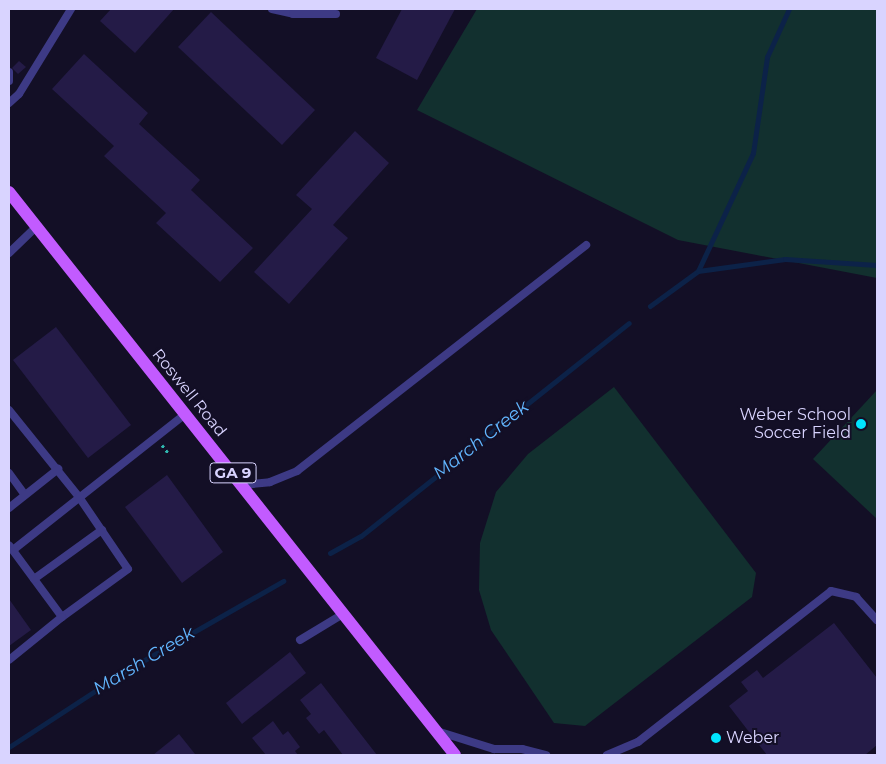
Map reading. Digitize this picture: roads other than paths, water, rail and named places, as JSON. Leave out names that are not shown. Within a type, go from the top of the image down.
[{"type":"main road","name":"Roswell Road","points":[[9,192],[455,755]]},
{"type":"lane","points":[[9,102],[19,94],[71,9]]},
{"type":"lane","points":[[272,9],[293,14],[336,14]]},
{"type":"lane","points":[[9,72],[9,81]]},
{"type":"lane","points":[[9,253],[36,226]]},
{"type":"lane","points":[[243,485],[270,482],[297,471],[586,245]]},
{"type":"lane","points":[[9,410],[80,497],[128,569],[62,617],[9,660]]},
{"type":"lane","points":[[62,617],[11,548],[80,497],[185,414]]},
{"type":"lane","points":[[9,508],[58,469]]},
{"type":"lane","points":[[9,473],[25,495]]},
{"type":"lane","points":[[34,579],[102,530]]},
{"type":"lane","points":[[607,755],[638,742],[831,591],[856,596],[877,620]]},
{"type":"lane","points":[[300,640],[343,614]]},
{"type":"lane","points":[[431,725],[445,735],[494,749],[522,749],[546,755]]},
{"type":"waterway","name":"Marsh Creek","points":[[698,271],[753,153],[767,57],[789,9]]},
{"type":"waterway","points":[[650,306],[698,271],[785,259],[877,265]]},
{"type":"waterway","name":"March Creek","points":[[330,553],[361,536],[629,323]]},
{"type":"waterway","name":"Marsh Creek","points":[[9,747],[127,670],[283,581]]},
{"type":"place","name":"Weber School Soccer Field","points":[[861,424]]},
{"type":"place","name":"Weber","points":[[716,738]]}]
